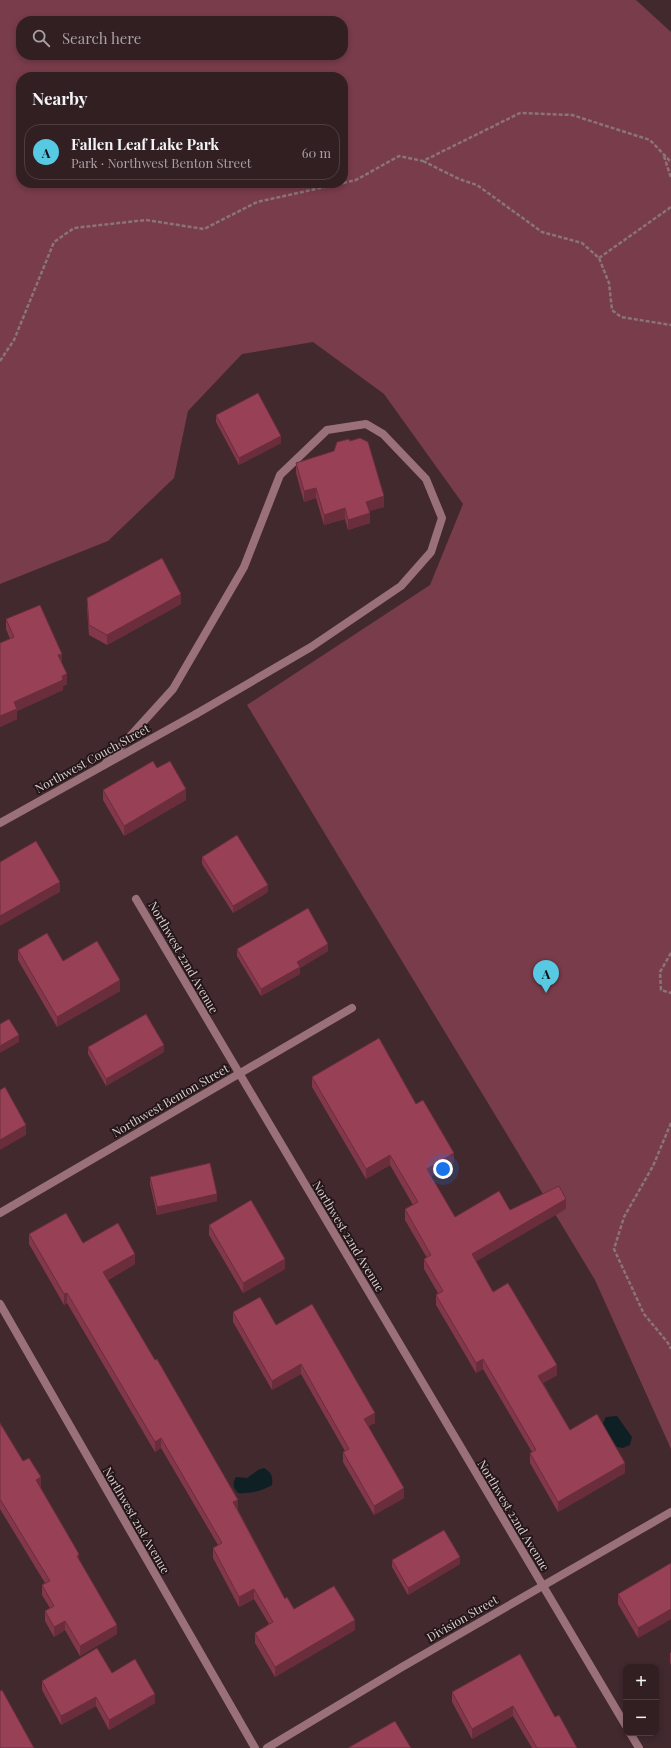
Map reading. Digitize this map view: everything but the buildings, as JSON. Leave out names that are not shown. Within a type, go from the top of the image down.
[{"type":"street","name":"Northwest Couch Street","points":[[0,823],[103,766],[196,714],[310,647],[401,586],[431,552],[442,518],[426,480],[383,434],[366,424],[327,430],[280,474],[244,567],[173,689],[103,766]]},
{"type":"street","name":"Northwest 22nd Avenue","points":[[136,899],[238,1074],[623,1721]]},
{"type":"street","name":"Northwest Benton Street","points":[[0,1213],[352,1008]]},
{"type":"street","name":"Northwest 21st Avenue","points":[[0,1304],[254,1748]]},
{"type":"street","name":"Division Street","points":[[267,1748],[542,1585],[671,1512]]},
{"type":"street","points":[[632,1736],[639,1748]]},
{"type":"path","points":[[422,161],[520,113],[572,115],[650,140],[671,162]]},
{"type":"path","points":[[664,155],[671,178]]},
{"type":"path","points":[[348,182],[356,180],[398,156],[422,161],[459,179],[476,185],[542,232],[582,243],[599,258],[609,283],[612,310],[621,318],[671,325]]},
{"type":"path","points":[[0,361],[14,340],[54,242],[74,228],[146,220],[204,229],[257,202],[320,188]]},
{"type":"path","points":[[599,258],[671,207]]},
{"type":"path","points":[[671,953],[660,972],[661,990],[671,993]]},
{"type":"path","points":[[671,1123],[653,1166],[624,1217],[614,1249],[644,1314],[668,1343],[671,1349]]},
{"type":"shaded area","points":[[0,0],[636,0],[671,32],[671,1449],[595,1280],[247,705],[430,585],[463,504],[384,394],[313,342],[242,354],[188,411],[174,478],[108,541],[0,584]]},
{"type":"shaded area","points":[[617,1416],[632,1437],[630,1445],[623,1448],[617,1447],[604,1432],[603,1423],[606,1417]]},
{"type":"shaded area","points":[[264,1468],[271,1475],[272,1485],[255,1492],[238,1493],[234,1485],[236,1477],[247,1478],[258,1470]]},
{"type":"place","name":"Fallen Leaf Lake Park","points":[[546,993]]}]
